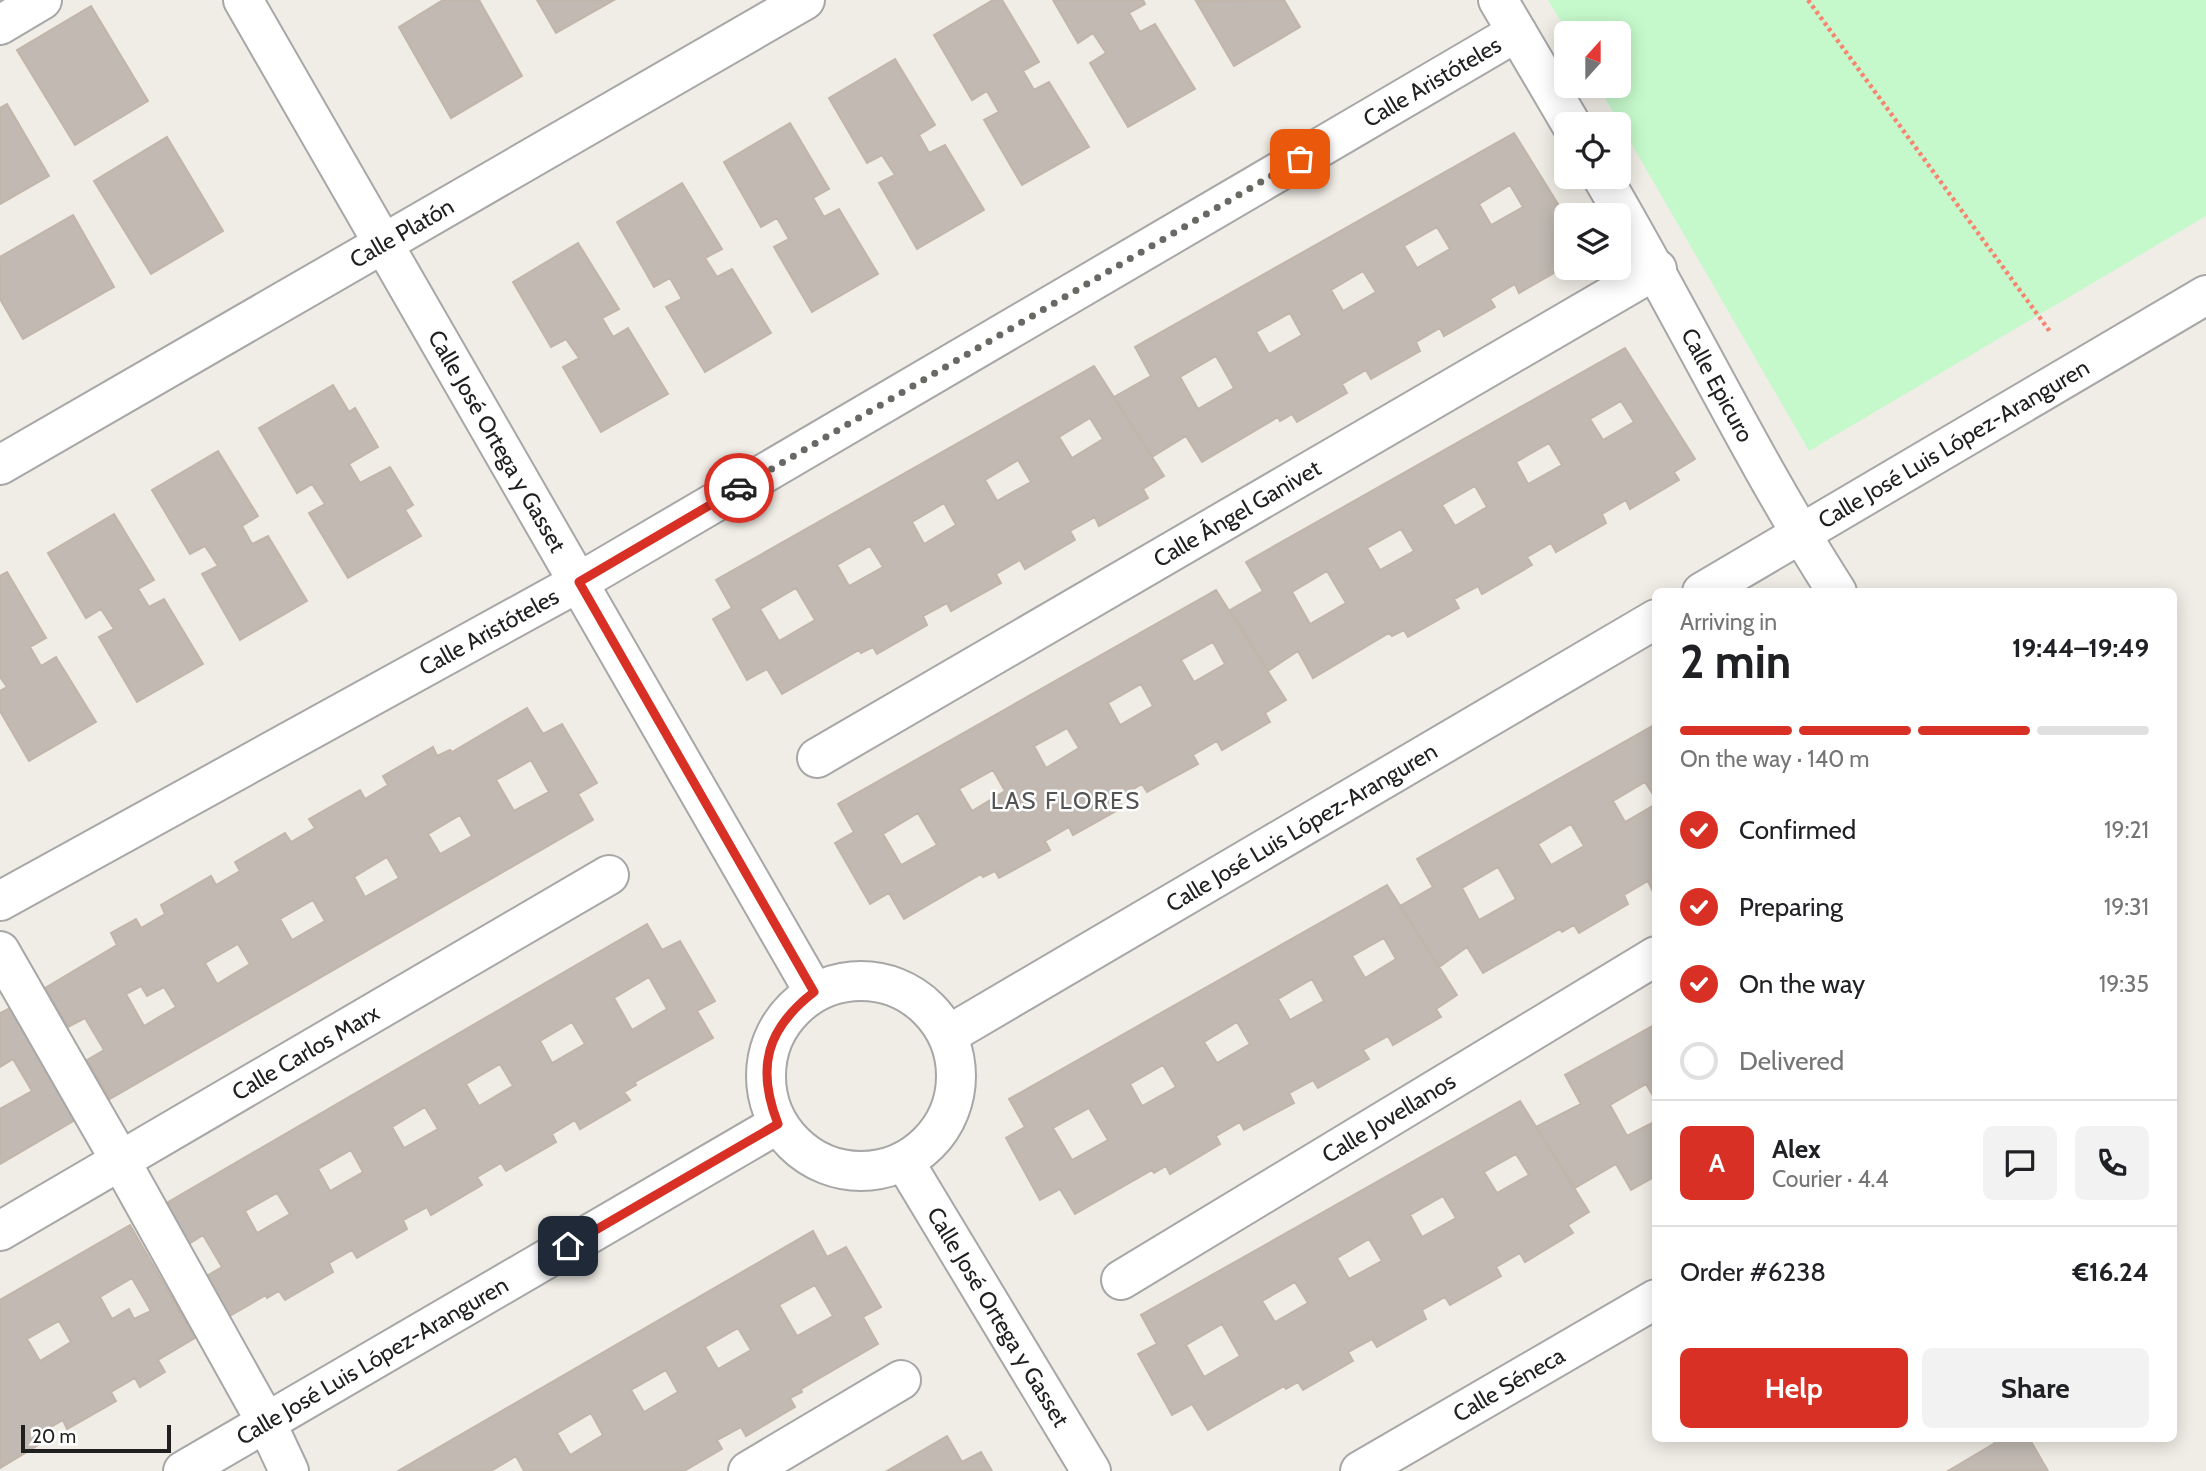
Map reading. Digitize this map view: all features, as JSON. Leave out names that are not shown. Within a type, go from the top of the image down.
[{"type":"street","points":[[0,25],[42,0]]},
{"type":"street","name":"Calle José Ortega y Gasset","points":[[243,0],[814,992]]},
{"type":"street","name":"Calle Platón","points":[[0,465],[383,241],[805,0]]},
{"type":"street","points":[[1507,16],[1564,112]]},
{"type":"street","name":"Calle Aristóteles","points":[[0,901],[579,582],[1507,16]]},
{"type":"street","name":"Calle Epicuro","points":[[1609,189],[1657,269],[1800,534],[1834,588]]},
{"type":"street","name":"Calle Ángel Ganivet","points":[[817,758],[1657,269]]},
{"type":"street","name":"Calle José Luis López-Aranguren","points":[[1709,588],[2206,295]]},
{"type":"street","name":"Calle José Luis López-Aranguren","points":[[948,1035],[1652,621]]},
{"type":"street","name":"Calle Carlos Marx","points":[[0,1231],[609,875]]},
{"type":"street","points":[[0,951],[266,1422],[289,1471]]},
{"type":"street","name":"Calle Jovellanos","points":[[1121,1280],[1652,958]]},
{"type":"street","points":[[852,980],[888,984],[917,998],[936,1016],[948,1035],[955,1058],[956,1085],[939,1131],[919,1152],[904,1161],[881,1169],[840,1169],[815,1160],[795,1145],[778,1124],[767,1098],[765,1065],[775,1032],[793,1008],[814,992],[852,980]]},
{"type":"street","name":"Calle José Luis López-Aranguren","points":[[183,1471],[778,1124]]},
{"type":"street","name":"Calle José Ortega y Gasset","points":[[904,1161],[1091,1471]]},
{"type":"street","name":"Calle Séneca","points":[[1360,1471],[1652,1302]]},
{"type":"street","points":[[748,1471],[901,1380]]},
{"type":"path","points":[[1808,0],[2078,370]]},
{"type":"green space","points":[[1548,0],[2206,0],[2206,216],[1809,451],[1631,143],[1631,112],[1613,112],[1605,98],[1631,98],[1631,21],[1561,21]]},
{"type":"building","points":[[443,0],[479,0],[522,76],[451,118],[399,27]]},
{"type":"building","points":[[537,0],[614,0],[556,33]]},
{"type":"building","points":[[993,0],[1002,0],[1039,62],[1023,71],[1034,90],[1049,82],[1089,147],[1022,185],[984,120],[999,112],[987,91],[972,100],[934,35]]},
{"type":"building","points":[[1053,0],[1143,0],[1145,4],[1129,13],[1140,32],[1155,24],[1195,89],[1128,127],[1090,63],[1106,53],[1093,33],[1078,43]]},
{"type":"building","points":[[1284,0],[1300,27],[1234,66],[1196,1]]},
{"type":"building","points":[[91,6],[148,101],[75,145],[17,50]]},
{"type":"building","points":[[895,59],[935,125],[919,135],[929,153],[945,145],[984,210],[917,249],[879,183],[895,175],[882,155],[867,163],[829,98]]},
{"type":"building","points":[[7,104],[49,176],[0,204],[0,108]]},
{"type":"building","points":[[790,123],[829,189],[813,198],[824,217],[839,209],[878,274],[812,312],[774,247],[789,239],[777,218],[761,227],[724,162]]},
{"type":"building","points":[[1514,133],[1557,203],[1554,203],[1554,273],[1519,293],[1515,284],[1490,299],[1495,307],[1444,336],[1440,328],[1416,342],[1420,351],[1371,379],[1366,370],[1342,384],[1347,393],[1297,422],[1292,414],[1280,421],[1278,417],[1202,462],[1186,436],[1152,457],[1114,397],[1151,376],[1135,347]],"holes":[[[1510,185],[1523,207],[1491,225],[1479,204]],[[1437,227],[1450,249],[1417,268],[1404,246]],[[1363,271],[1376,292],[1343,311],[1331,290]],[[1290,313],[1302,335],[1269,354],[1256,332]],[[1216,356],[1234,388],[1198,409],[1180,377]]]},
{"type":"building","points":[[167,137],[223,231],[151,274],[94,181]]},
{"type":"building","points":[[682,183],[722,249],[705,258],[717,277],[732,269],[771,333],[705,372],[666,307],[682,299],[670,278],[654,287],[617,222]]},
{"type":"building","points":[[73,215],[114,287],[23,339],[0,299],[0,257]]},
{"type":"building","points":[[578,243],[619,309],[602,318],[613,337],[628,328],[668,394],[601,432],[563,367],[579,358],[566,339],[551,347],[513,282]]},
{"type":"building","points":[[1625,348],[1695,459],[1674,472],[1679,480],[1630,509],[1626,500],[1602,514],[1606,523],[1556,552],[1551,543],[1527,557],[1532,565],[1482,594],[1478,586],[1454,599],[1459,608],[1408,637],[1404,630],[1392,636],[1389,633],[1313,678],[1298,651],[1268,671],[1230,610],[1263,591],[1246,562]],"holes":[[[1621,401],[1634,422],[1603,440],[1590,419]],[[1549,443],[1562,465],[1528,484],[1516,462]],[[1475,486],[1487,507],[1455,526],[1442,505]],[[1401,529],[1414,551],[1380,570],[1367,548]],[[1327,571],[1346,603],[1310,624],[1292,592]]]},
{"type":"building","points":[[1094,366],[1164,476],[1143,489],[1148,498],[1099,526],[1095,517],[1070,531],[1075,540],[1025,569],[1020,560],[996,574],[1001,583],[951,611],[947,603],[923,616],[927,625],[877,654],[873,647],[861,653],[859,650],[782,694],[767,669],[747,680],[713,619],[732,608],[716,580]],"holes":[[[1090,418],[1103,439],[1072,458],[1059,437]],[[1018,460],[1031,482],[997,501],[985,480]],[[944,503],[956,525],[924,544],[912,522]],[[870,546],[883,567],[849,586],[837,565]],[[796,588],[815,620],[779,641],[760,609]]]},
{"type":"building","points":[[333,385],[349,412],[355,408],[378,447],[349,464],[360,483],[390,467],[413,505],[405,510],[421,536],[348,578],[309,513],[325,504],[312,484],[297,493],[259,428]]},
{"type":"building","points":[[218,451],[258,516],[242,526],[252,544],[268,536],[307,601],[240,640],[202,574],[218,566],[205,546],[190,554],[152,490]]},
{"type":"building","points":[[114,514],[154,580],[138,589],[149,607],[164,599],[203,664],[137,702],[99,637],[114,629],[101,609],[86,618],[48,553]]},
{"type":"building","points":[[7,572],[46,638],[30,647],[41,666],[56,657],[96,722],[29,761],[0,711],[0,691],[7,687],[0,677],[0,576]]},
{"type":"building","points":[[1216,590],[1286,700],[1265,713],[1270,722],[1222,750],[1217,741],[1193,755],[1198,764],[1147,792],[1142,784],[1118,798],[1123,807],[1073,835],[1069,827],[1045,841],[1050,850],[999,878],[995,871],[983,877],[981,874],[904,919],[889,893],[870,904],[835,843],[854,832],[838,804]],"holes":[[[1213,642],[1225,664],[1194,682],[1181,660]],[[1141,684],[1153,706],[1120,725],[1108,703]],[[1067,728],[1079,748],[1046,768],[1034,746]],[[993,770],[1005,791],[972,811],[959,789]],[[918,813],[937,845],[901,865],[883,834]]]},
{"type":"building","points":[[527,708],[543,734],[562,724],[597,783],[578,794],[593,820],[110,1099],[87,1060],[104,1050],[85,1018],[68,1027],[45,988],[117,945],[111,933],[136,919],[141,928],[165,914],[161,905],[211,876],[216,885],[240,871],[235,862],[285,833],[291,842],[315,828],[309,819],[360,790],[365,799],[388,785],[383,776],[433,747],[437,756],[450,750],[452,752]],"holes":[[[531,760],[549,792],[514,811],[496,780]],[[460,815],[472,836],[440,854],[428,834]],[[387,857],[399,878],[365,897],[354,877]],[[313,900],[325,921],[292,940],[280,919]],[[238,944],[250,964],[217,984],[205,963]],[[141,986],[147,996],[164,987],[176,1007],[144,1026],[126,994]]]},
{"type":"building","points":[[1652,726],[1652,793],[1645,782],[1613,801],[1625,822],[1652,806],[1652,890],[1648,881],[1624,895],[1628,904],[1579,933],[1574,925],[1562,932],[1560,929],[1483,973],[1467,947],[1439,967],[1400,906],[1433,887],[1417,859]],"holes":[[[1571,824],[1584,846],[1551,865],[1538,844]],[[1498,867],[1516,899],[1479,920],[1462,888]]]},
{"type":"building","points":[[1387,885],[1457,995],[1436,1009],[1441,1017],[1393,1045],[1388,1036],[1363,1050],[1369,1059],[1318,1088],[1313,1080],[1289,1093],[1294,1103],[1244,1130],[1240,1122],[1216,1136],[1220,1144],[1170,1174],[1166,1166],[1154,1173],[1152,1170],[1075,1214],[1060,1189],[1040,1200],[1006,1138],[1025,1127],[1009,1099]],"holes":[[[1384,938],[1396,959],[1365,978],[1352,956]],[[1312,979],[1324,1001],[1290,1020],[1278,999]],[[1237,1022],[1250,1044],[1217,1063],[1204,1042]],[[1163,1065],[1176,1087],[1142,1106],[1130,1084]],[[1089,1108],[1108,1140],[1072,1160],[1053,1128]]]},
{"type":"building","points":[[647,924],[662,950],[680,941],[715,1001],[697,1011],[713,1038],[635,1082],[636,1085],[624,1092],[630,1100],[580,1129],[575,1120],[552,1134],[556,1142],[506,1171],[501,1163],[477,1177],[482,1185],[431,1215],[427,1207],[403,1220],[407,1229],[357,1258],[352,1250],[329,1263],[333,1272],[285,1300],[279,1291],[267,1298],[266,1295],[228,1317],[205,1277],[222,1267],[203,1235],[187,1245],[163,1205]],"holes":[[[649,977],[667,1009],[632,1030],[614,998]],[[572,1022],[585,1044],[552,1063],[540,1041]],[[500,1064],[513,1086],[479,1106],[466,1084]],[[425,1107],[438,1129],[404,1148],[392,1127]],[[351,1150],[363,1172],[330,1191],[318,1169]],[[277,1193],[290,1214],[257,1233],[245,1211]]]},
{"type":"building","points":[[12,1007],[77,1119],[0,1164],[0,1109],[32,1091],[13,1059],[0,1067],[0,1013]]},
{"type":"building","points":[[1652,1026],[1652,1094],[1646,1084],[1610,1105],[1627,1136],[1652,1123],[1652,1178],[1631,1190],[1616,1164],[1575,1188],[1536,1127],[1581,1104],[1565,1075]]},
{"type":"building","points":[[1520,1101],[1589,1212],[1568,1225],[1573,1233],[1525,1262],[1520,1253],[1496,1267],[1501,1276],[1450,1305],[1445,1297],[1422,1310],[1426,1319],[1377,1347],[1372,1339],[1348,1352],[1353,1361],[1303,1390],[1298,1382],[1286,1389],[1284,1386],[1208,1430],[1192,1404],[1172,1415],[1138,1354],[1157,1344],[1141,1315]],"holes":[[[1516,1154],[1529,1175],[1497,1193],[1484,1172]],[[1443,1196],[1456,1218],[1422,1237],[1410,1215]],[[1369,1239],[1382,1261],[1349,1279],[1337,1258]],[[1295,1282],[1308,1303],[1275,1322],[1262,1301]],[[1222,1324],[1240,1356],[1204,1377],[1186,1345]]]},
{"type":"building","points":[[130,1225],[195,1338],[158,1360],[165,1372],[140,1387],[135,1378],[111,1392],[116,1401],[67,1429],[63,1420],[39,1434],[43,1442],[0,1468],[0,1300]],"holes":[[[132,1278],[151,1311],[134,1319],[129,1309],[112,1319],[100,1297]],[[59,1321],[71,1342],[40,1361],[27,1339]]]},
{"type":"building","points":[[813,1231],[827,1257],[846,1247],[881,1307],[863,1317],[878,1344],[801,1389],[802,1392],[790,1398],[795,1407],[746,1436],[741,1427],[717,1440],[722,1449],[684,1471],[524,1471],[516,1456],[491,1471],[398,1471]],"holes":[[[815,1285],[833,1316],[797,1336],[779,1305]],[[738,1328],[751,1350],[718,1369],[705,1347]],[[666,1370],[678,1392],[644,1412],[631,1390]],[[591,1413],[603,1435],[570,1455],[557,1433]]]},
{"type":"building","points":[[947,1436],[962,1462],[981,1452],[992,1471],[887,1471]]},
{"type":"building","points":[[2031,1442],[2048,1471],[1948,1471],[1995,1443]]},
{"type":"way so far","points":[[739,488],[1300,159]]},
{"type":"district","name":"LAS FLORES","points":[[1066,800]]},
{"type":"route","points":[[568,1246],[778,1124],[767,1098],[765,1065],[775,1032],[793,1008],[814,992],[579,582],[739,488]]}]
